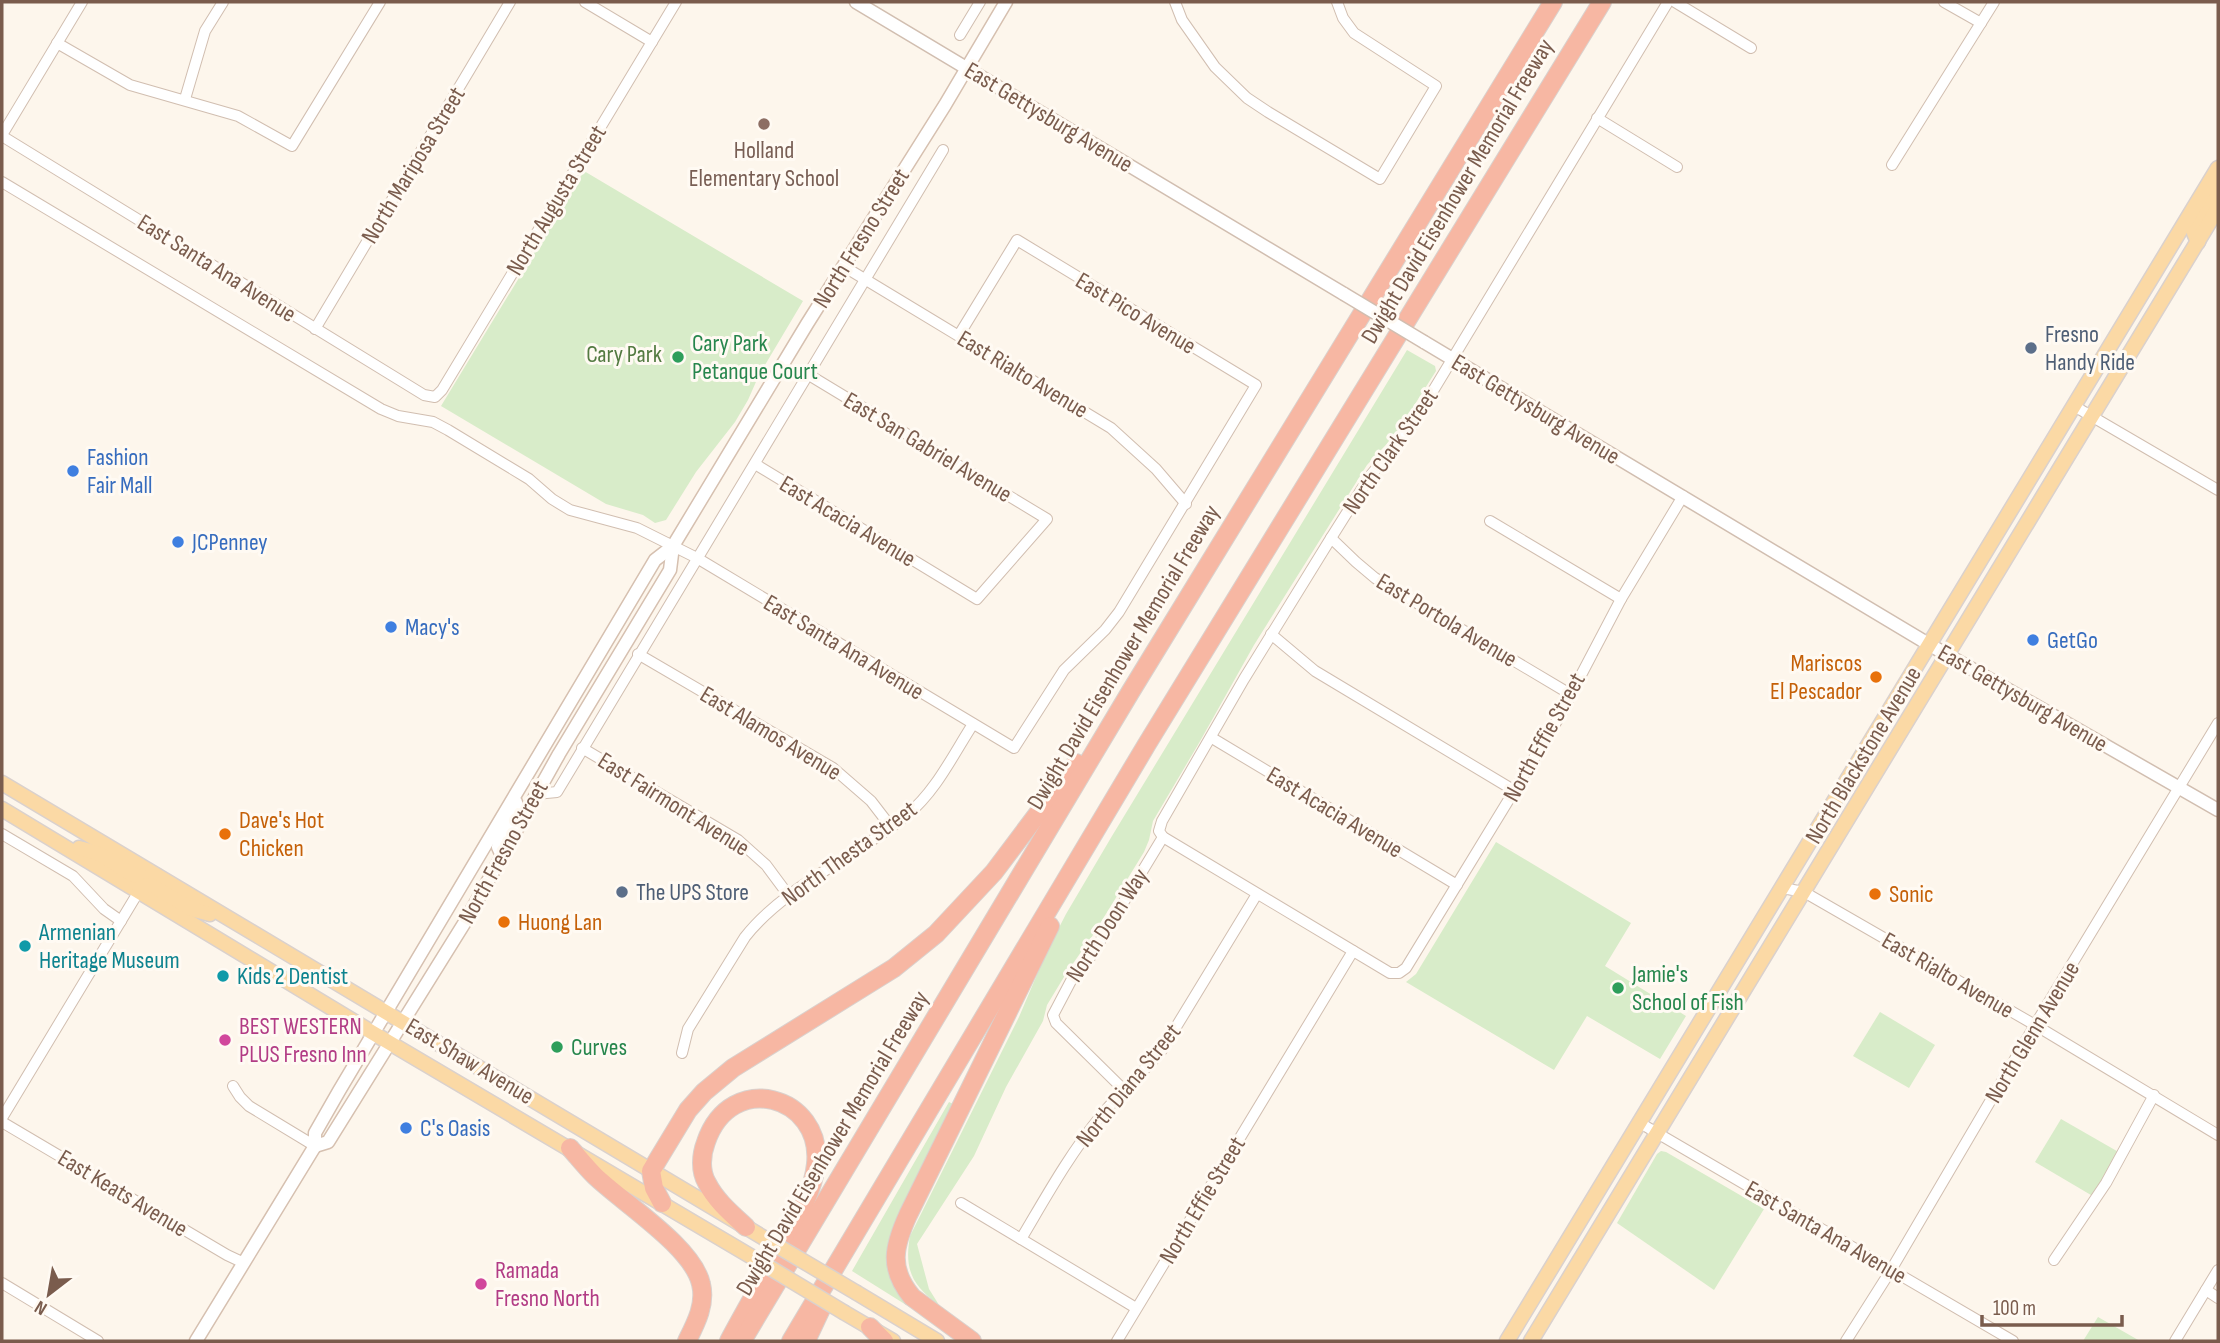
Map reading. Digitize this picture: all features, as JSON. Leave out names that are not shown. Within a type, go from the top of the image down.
[{"type":"highway","name":"Dwight David Eisenhower Memorial Freeway","points":[[741,1341],[1131,691],[1553,2]]},
{"type":"highway","name":"Dwight David Eisenhower Memorial Freeway","points":[[790,1341],[1147,744],[1602,2]]},
{"type":"highway","points":[[662,1203],[654,1188],[651,1171],[688,1110],[713,1083],[768,1045],[894,968],[950,921],[994,872],[1131,691]]},
{"type":"highway","points":[[972,1341],[905,1289],[896,1267],[896,1245],[908,1215],[1029,967],[1147,744]]},
{"type":"highway","points":[[806,1341],[831,1290],[960,1056]]},
{"type":"highway","points":[[729,1341],[798,1215],[809,1192],[816,1165],[814,1139],[806,1123],[783,1104],[763,1099],[739,1102],[723,1112],[712,1127],[703,1152],[703,1173],[709,1187],[728,1211],[746,1227]]},
{"type":"highway","points":[[569,1148],[595,1176],[681,1250],[694,1266],[701,1281],[702,1297],[699,1314],[687,1341]]},
{"type":"highway","points":[[870,1327],[884,1341]]},
{"type":"main road","name":"East Gettysburg Avenue","points":[[856,2],[1930,645],[2218,810]]},
{"type":"main road","name":"North Fresno Street","points":[[196,1341],[315,1146],[315,1133],[373,1033],[655,560],[673,546],[1006,2]]},
{"type":"main road","name":"North Blackstone Avenue","points":[[1507,1341],[2218,170]]},
{"type":"main road","points":[[2198,242],[2194,233],[2195,226],[2218,188]]},
{"type":"main road","name":"North Blackstone Avenue","points":[[1531,1341],[2218,208]]},
{"type":"main road","name":"North Fresno Street","points":[[315,1146],[328,1142],[465,922],[625,641],[670,570],[673,546]]},
{"type":"main road","name":"East Shaw Avenue","points":[[2,783],[937,1341]]},
{"type":"main road","points":[[502,856],[499,842],[517,809],[516,794]]},
{"type":"main road","name":"East Shaw Avenue","points":[[2,809],[373,1033],[893,1341]]},
{"type":"main road","points":[[54,840],[100,855],[138,877],[149,879],[157,876]]},
{"type":"main road","points":[[139,891],[147,885],[153,886],[191,909],[229,918]]},
{"type":"main road","points":[[1518,1341],[1537,1309],[1535,1294]]},
{"type":"street","points":[[2,135],[82,2]]},
{"type":"street","points":[[185,99],[205,31],[223,2]]},
{"type":"street","points":[[57,43],[130,85],[238,116],[292,146],[380,2]]},
{"type":"street","name":"North Mariposa Street","points":[[315,329],[510,2]]},
{"type":"street","points":[[584,2],[652,42]]},
{"type":"street","name":"North Augusta Street","points":[[435,397],[442,390],[676,2]]},
{"type":"street","points":[[960,35],[980,2]]},
{"type":"street","points":[[1175,2],[1182,20],[1215,67],[1247,97],[1380,179],[1436,86],[1354,33],[1343,18],[1337,2]]},
{"type":"street","name":"North Clark Street","points":[[1161,834],[1162,821],[1271,635],[1370,476],[1413,424],[1668,2]]},
{"type":"street","points":[[1675,2],[1751,48]]},
{"type":"street","points":[[1944,2],[1980,23]]},
{"type":"street","points":[[1892,164],[1994,2]]},
{"type":"street","points":[[1597,118],[1677,167]]},
{"type":"street","name":"East Santa Ana Avenue","points":[[2,135],[424,395],[435,397]]},
{"type":"street","points":[[536,794],[557,792],[943,150]]},
{"type":"street","name":"East Santa Ana Avenue","points":[[2,182],[381,409],[398,416],[433,422],[449,430],[528,478],[552,499],[570,510],[637,528],[697,558],[1014,748],[1063,670],[1105,630],[1119,612],[1186,504]]},
{"type":"street","name":"East Pico Avenue","points":[[959,335],[1017,240],[1256,385],[1186,504]]},
{"type":"street","name":"East Rialto Avenue","points":[[843,266],[1111,428],[1156,469],[1186,504]]},
{"type":"street","name":"East San Gabriel Avenue","points":[[808,375],[1047,519],[977,598]]},
{"type":"street","points":[[2074,406],[2218,490]]},
{"type":"street","name":"East Acacia Avenue","points":[[755,464],[977,598]]},
{"type":"street","name":"North Effie Street","points":[[1116,1341],[1353,951],[1390,973],[1399,973],[1406,968],[1558,719],[1621,599],[1683,496]]},
{"type":"street","points":[[1490,521],[1621,599]]},
{"type":"street","name":"East Portola Avenue","points":[[1331,538],[1375,578],[1570,694]]},
{"type":"street","points":[[1271,635],[1315,671],[1515,791]]},
{"type":"street","name":"East Alamos Avenue","points":[[638,654],[833,768],[871,801],[891,827]]},
{"type":"street","name":"North Glenn Avenue","points":[[1846,1341],[2218,723]]},
{"type":"street","name":"North Thesta Street","points":[[682,1052],[688,1029],[745,937],[767,912],[891,827],[925,797],[973,724]]},
{"type":"street","name":"East Acacia Avenue","points":[[1212,738],[1457,885]]},
{"type":"street","name":"East Fairmont Avenue","points":[[582,748],[738,840],[766,866],[789,896]]},
{"type":"street","points":[[2,834],[73,876],[104,909],[121,921]]},
{"type":"street","points":[[1161,834],[1353,951]]},
{"type":"street","name":"North Doon Way","points":[[1125,1091],[1056,1023],[1054,1015],[1073,976],[1091,956],[1161,834]]},
{"type":"street","name":"East Rialto Avenue","points":[[1782,888],[1804,892],[2035,1025],[2218,1135]]},
{"type":"street","points":[[2,1120],[139,891]]},
{"type":"street","name":"North Diana Street","points":[[1021,1239],[1073,1153],[1102,1114],[1162,1050],[1257,894]]},
{"type":"street","points":[[233,1086],[249,1106],[315,1146]]},
{"type":"street","points":[[2054,1260],[2106,1183],[2154,1095]]},
{"type":"street","name":"East Keats Avenue","points":[[2,1120],[244,1263]]},
{"type":"street","name":"East Santa Ana Avenue","points":[[1640,1123],[2013,1341]]},
{"type":"street","points":[[961,1203],[1136,1308]]},
{"type":"street","points":[[2175,1341],[2218,1270]]},
{"type":"street","points":[[2,1283],[98,1341]]},
{"type":"street","points":[[2206,1290],[2218,1297]]},
{"type":"green space","name":"Cary Park","points":[[584,171],[803,301],[759,375],[735,422],[696,472],[666,520],[655,523],[643,515],[606,504],[441,406]]},
{"type":"green space","points":[[1407,350],[1435,366],[1436,371],[1396,434],[1367,465],[1254,645],[1153,821],[1144,852],[1047,1005],[1043,1021],[1006,1087],[974,1156],[917,1244],[929,1289],[939,1305],[922,1291],[912,1276],[908,1258],[910,1236],[1019,1017],[1047,951],[1112,836]]},
{"type":"green space","points":[[1496,842],[1631,923],[1605,966],[1686,1016],[1660,1059],[1587,1016],[1554,1070],[1406,982],[1416,974]]},
{"type":"green space","points":[[1880,1012],[1935,1045],[1909,1088],[1853,1056]]},
{"type":"green space","points":[[949,1102],[955,1105],[892,1230],[889,1242],[887,1263],[892,1281],[911,1308],[852,1271]]},
{"type":"green space","points":[[2061,1119],[2122,1154],[2096,1198],[2035,1162]]},
{"type":"green space","points":[[1661,1151],[1764,1209],[1714,1290],[1617,1223]]},
{"type":"green space","points":[[2098,1317],[2140,1341],[2083,1341]]},
{"type":"place","name":"Holland Elementary School","points":[[764,124]]},
{"type":"place","name":"Fresno Handy Ride","points":[[2031,348]]},
{"type":"place","name":"Cary Park Petanque Court","points":[[678,357]]},
{"type":"place","name":"Fashion Fair Mall","points":[[73,471]]},
{"type":"place","name":"JCPenney","points":[[178,542]]},
{"type":"place","name":"Macy's","points":[[391,627]]},
{"type":"place","name":"GetGo","points":[[2033,640]]},
{"type":"place","name":"Mariscos El Pescador","points":[[1876,677]]},
{"type":"place","name":"Dave's Hot Chicken","points":[[225,834]]},
{"type":"place","name":"The UPS Store","points":[[622,892]]},
{"type":"place","name":"Sonic","points":[[1875,894]]},
{"type":"place","name":"Huong Lan","points":[[504,922]]},
{"type":"place","name":"Armenian Heritage Museum","points":[[25,946]]},
{"type":"place","name":"Kids 2 Dentist","points":[[223,976]]},
{"type":"place","name":"Jamie's School of Fish","points":[[1618,988]]},
{"type":"place","name":"BEST WESTERN PLUS Fresno Inn","points":[[225,1040]]},
{"type":"place","name":"Curves","points":[[557,1047]]},
{"type":"place","name":"C's Oasis","points":[[406,1128]]},
{"type":"place","name":"Ramada Fresno North","points":[[481,1284]]}]
